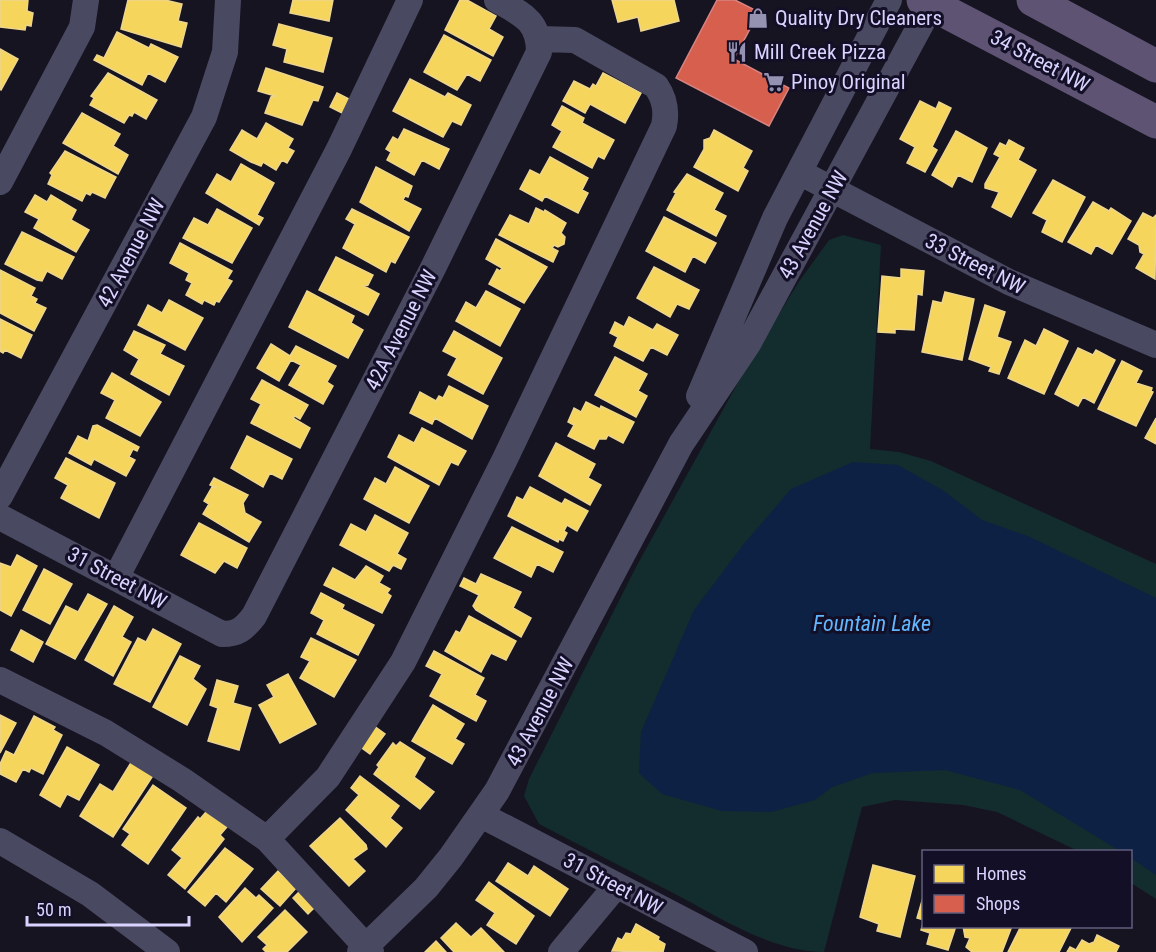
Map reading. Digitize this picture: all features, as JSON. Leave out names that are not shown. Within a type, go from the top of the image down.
[{"type":"main road","points":[[1033,0],[1156,66]]},
{"type":"main road","name":"34 Street NW","points":[[930,2],[1156,122]]},
{"type":"street","points":[[0,182],[82,27],[86,0]]},
{"type":"street","name":"42 Avenue NW","points":[[0,496],[204,117],[225,52],[228,0]]},
{"type":"street","points":[[116,578],[339,149],[410,0]]},
{"type":"street","points":[[267,839],[328,777],[403,662],[505,459],[664,126],[667,113],[662,95],[656,86],[575,40],[539,39],[527,16],[497,0]]},
{"type":"street","name":"43 Avenue NW","points":[[365,950],[426,888],[481,815],[513,763],[681,444],[775,218],[890,0]]},
{"type":"street","name":"43 Avenue NW","points":[[681,444],[748,344],[833,189],[930,2]]},
{"type":"street","name":"42A Avenue NW","points":[[235,634],[245,628],[254,616],[433,268],[539,52],[539,39]]},
{"type":"street","name":"33 Street NW","points":[[799,172],[1009,282],[1156,345]]},
{"type":"street","name":"31 Street NW","points":[[0,517],[222,634],[235,634]]},
{"type":"street","points":[[0,680],[106,733],[182,780],[267,839],[365,950]]},
{"type":"street","name":"31 Street NW","points":[[481,815],[737,951]]},
{"type":"street","points":[[0,841],[90,894],[167,952]]},
{"type":"street","points":[[561,952],[616,886]]},
{"type":"green space","points":[[843,235],[881,245],[870,449],[899,452],[931,461],[1156,564],[1156,899],[1132,884],[1132,850],[1076,850],[997,812],[963,805],[895,800],[862,807],[824,952],[804,950],[785,946],[746,932],[539,824],[524,796],[529,779],[636,567],[746,368],[798,283],[829,240]]},
{"type":"water","name":"Fountain Lake","points":[[853,462],[898,465],[944,491],[982,520],[1030,537],[1156,598],[1156,875],[1132,859],[1132,850],[1118,850],[1020,790],[945,770],[873,773],[832,787],[815,800],[771,812],[722,811],[662,794],[639,773],[641,732],[694,610],[743,545],[791,489]]},
{"type":"building: Homes","points":[[0,0],[28,0],[27,11],[33,13],[31,26],[26,25],[25,30],[0,27]]},
{"type":"building: Homes","points":[[128,0],[165,0],[182,4],[178,21],[187,23],[181,47],[121,29]]},
{"type":"building: Homes","points":[[293,0],[333,0],[329,21],[290,13]]},
{"type":"building: Homes","points":[[460,0],[467,0],[496,16],[489,29],[503,37],[493,56],[445,30]]},
{"type":"building: Homes","points":[[612,0],[674,0],[679,21],[641,31],[638,17],[618,22]]},
{"type":"building: Homes","points":[[279,24],[332,38],[323,72],[284,62],[287,49],[273,45]]},
{"type":"building: Homes","points":[[117,32],[149,48],[151,44],[178,57],[165,82],[148,73],[142,85],[94,60],[97,55],[104,58]]},
{"type":"building: Homes","points":[[444,35],[491,60],[480,81],[467,74],[457,90],[424,72]]},
{"type":"building: Homes","points":[[0,49],[18,59],[1,90],[0,89]]},
{"type":"building: Homes","points":[[266,68],[323,87],[318,101],[313,100],[302,125],[265,113],[271,97],[275,96],[258,91]]},
{"type":"building: Homes","points":[[108,73],[157,100],[146,119],[134,112],[124,123],[90,105],[94,98],[91,96]]},
{"type":"building: Homes","points":[[603,73],[641,93],[625,123],[590,104],[585,113],[563,101],[574,81],[590,89],[593,84],[596,86]]},
{"type":"building: Homes","points":[[410,79],[445,97],[448,93],[471,105],[461,125],[452,121],[443,137],[393,111]]},
{"type":"building: Homes","points":[[337,93],[351,100],[344,114],[330,107]]},
{"type":"building: Homes","points":[[920,101],[936,109],[939,102],[951,108],[932,147],[937,150],[925,172],[907,163],[915,147],[900,139]]},
{"type":"building: Homes","points":[[562,106],[584,118],[582,123],[614,140],[604,159],[598,156],[592,168],[553,147],[562,131],[552,125]]},
{"type":"building: Homes","points":[[82,113],[120,134],[113,146],[128,155],[118,174],[63,143]]},
{"type":"building: Homes","points":[[266,123],[293,139],[288,148],[294,151],[287,163],[282,160],[276,170],[263,162],[261,166],[251,162],[230,150],[242,130],[257,139]]},
{"type":"building: Homes","points":[[404,129],[449,149],[439,169],[422,160],[414,175],[387,160],[391,152],[386,149],[393,137],[398,140]]},
{"type":"building: Homes","points":[[714,130],[752,151],[743,168],[748,171],[738,191],[694,167],[704,149],[704,140],[710,138]]},
{"type":"building: Homes","points":[[956,131],[987,148],[972,182],[958,175],[952,187],[932,175]]},
{"type":"building: Homes","points":[[1009,140],[1024,148],[1018,160],[1036,170],[1011,217],[992,207],[999,192],[985,188],[1000,157],[994,154],[1000,143],[1006,146]]},
{"type":"building: Homes","points":[[65,151],[116,177],[105,198],[92,192],[90,195],[86,193],[82,201],[48,184],[52,175],[50,173]]},
{"type":"building: Homes","points":[[550,157],[588,178],[582,190],[588,193],[578,213],[545,196],[542,201],[520,189],[530,170],[540,175]]},
{"type":"building: Homes","points":[[241,164],[274,183],[257,215],[263,218],[259,225],[206,193],[217,174],[231,182]]},
{"type":"building: Homes","points":[[376,167],[412,186],[408,197],[405,196],[403,200],[421,209],[409,231],[360,202]]},
{"type":"building: Homes","points":[[687,174],[723,193],[714,210],[726,216],[716,236],[667,210],[676,193],[674,192]]},
{"type":"building: Homes","points":[[1053,180],[1085,197],[1062,242],[1042,232],[1047,220],[1033,213]]},
{"type":"building: Homes","points":[[35,195],[47,202],[51,195],[76,210],[71,220],[89,230],[76,252],[34,228],[39,219],[25,212]]},
{"type":"building: Homes","points":[[1093,202],[1109,211],[1111,208],[1131,221],[1112,254],[1096,245],[1091,254],[1068,242]]},
{"type":"building: Homes","points":[[536,208],[544,212],[545,210],[566,223],[561,233],[565,237],[564,244],[558,247],[554,245],[552,248],[558,251],[553,262],[499,235],[510,215],[529,224]]},
{"type":"building: Homes","points":[[217,209],[252,228],[232,263],[183,238],[194,218],[208,225]]},
{"type":"building: Homes","points":[[352,209],[409,237],[395,263],[391,261],[386,272],[343,248],[355,224],[346,219]]},
{"type":"building: Homes","points":[[1143,213],[1153,218],[1156,215],[1155,279],[1136,268],[1144,254],[1140,252],[1139,245],[1128,239]]},
{"type":"building: Homes","points":[[664,217],[716,243],[705,263],[693,256],[685,272],[646,251]]},
{"type":"building: Homes","points":[[22,232],[74,257],[62,279],[47,271],[42,281],[37,280],[5,264]]},
{"type":"building: Homes","points":[[496,239],[547,267],[524,303],[489,284],[497,269],[500,271],[502,268],[486,259]]},
{"type":"building: Homes","points":[[180,243],[232,271],[227,279],[232,281],[219,302],[216,301],[214,305],[204,300],[202,304],[186,295],[192,283],[186,280],[189,273],[170,263]]},
{"type":"building: Homes","points":[[336,257],[373,275],[368,285],[364,286],[379,294],[368,315],[319,290]]},
{"type":"building: Homes","points":[[654,267],[699,290],[689,309],[677,304],[670,317],[637,298]]},
{"type":"building: Homes","points":[[901,269],[924,271],[922,295],[917,294],[914,330],[895,329],[895,333],[878,332],[882,276],[901,278]]},
{"type":"building: Homes","points":[[0,270],[35,288],[31,296],[37,299],[35,303],[46,308],[34,331],[0,313]]},
{"type":"building: Homes","points":[[307,291],[354,316],[351,323],[363,330],[348,358],[289,327]]},
{"type":"building: Homes","points":[[486,291],[520,309],[500,346],[456,321],[466,302],[476,308]]},
{"type":"building: Homes","points":[[945,292],[974,299],[962,360],[922,352],[933,301],[942,303]]},
{"type":"building: Homes","points":[[169,300],[203,318],[185,350],[138,325],[148,305],[162,313]]},
{"type":"building: Homes","points":[[985,305],[1005,312],[997,337],[1011,342],[999,374],[989,371],[991,367],[969,359]]},
{"type":"building: Homes","points":[[629,317],[653,330],[657,324],[678,335],[667,355],[651,347],[643,361],[614,346],[618,337],[610,333],[615,322],[624,327]]},
{"type":"building: Homes","points":[[0,319],[32,335],[21,358],[5,350],[3,353],[0,351]]},
{"type":"building: Homes","points":[[1044,329],[1068,341],[1044,394],[1008,378],[1025,340],[1036,346]]},
{"type":"building: Homes","points":[[134,331],[165,345],[160,354],[184,366],[169,395],[131,374],[139,359],[124,350]]},
{"type":"building: Homes","points":[[454,331],[502,358],[483,394],[448,375],[457,358],[443,351]]},
{"type":"building: Homes","points":[[271,344],[290,356],[296,346],[336,366],[327,382],[333,386],[323,404],[289,385],[301,365],[291,360],[279,381],[257,368]]},
{"type":"building: Homes","points":[[1078,348],[1093,355],[1096,350],[1115,360],[1094,403],[1083,397],[1078,406],[1055,394]]},
{"type":"building: Homes","points":[[615,357],[647,374],[638,391],[647,396],[636,417],[595,395]]},
{"type":"building: Homes","points":[[1122,361],[1142,371],[1136,383],[1152,388],[1153,392],[1136,426],[1098,409]]},
{"type":"building: Homes","points":[[112,373],[161,402],[140,436],[106,418],[115,400],[101,393]]},
{"type":"building: Homes","points":[[262,380],[308,405],[300,419],[295,416],[293,418],[310,428],[300,448],[251,423],[261,404],[251,399]]},
{"type":"building: Homes","points":[[449,386],[488,406],[472,439],[435,418],[432,424],[410,413],[420,392],[436,401],[439,396],[443,398]]},
{"type":"building: Homes","points":[[586,402],[600,409],[601,406],[634,422],[623,443],[608,435],[606,439],[599,439],[594,449],[568,436],[574,425],[568,422],[574,408],[581,412]]},
{"type":"building: Homes","points":[[1156,418],[1156,444],[1145,438]]},
{"type":"building: Homes","points":[[97,425],[139,447],[137,451],[133,449],[129,457],[135,460],[126,476],[94,459],[91,465],[69,453],[78,436],[88,441],[93,426]]},
{"type":"building: Homes","points":[[422,428],[466,451],[458,465],[451,462],[439,485],[388,457],[399,435],[414,443]]},
{"type":"building: Homes","points":[[247,436],[292,459],[282,479],[270,473],[263,487],[231,468]]},
{"type":"building: Homes","points":[[556,443],[595,464],[588,478],[601,485],[590,505],[539,476]]},
{"type":"building: Homes","points":[[66,458],[115,483],[99,518],[61,498],[68,485],[55,478]]},
{"type":"building: Homes","points":[[395,467],[429,486],[409,523],[364,499],[375,478],[386,484]]},
{"type":"building: Homes","points":[[214,478],[248,495],[243,503],[245,513],[261,522],[249,542],[203,514],[209,504],[204,501],[212,487],[217,488],[210,485]]},
{"type":"building: Homes","points":[[530,487],[562,504],[565,499],[588,511],[577,531],[567,525],[564,531],[567,533],[563,541],[559,539],[558,542],[508,516],[517,497],[523,500]]},
{"type":"building: Homes","points":[[375,515],[408,533],[397,554],[406,559],[401,569],[393,565],[389,571],[340,545],[351,524],[366,532]]},
{"type":"building: Homes","points":[[199,523],[247,548],[237,568],[224,561],[215,573],[181,555]]},
{"type":"building: Homes","points":[[512,527],[563,552],[553,572],[537,564],[531,577],[494,558]]},
{"type":"building: Homes","points":[[17,555],[37,566],[11,616],[0,610],[0,563],[11,567]]},
{"type":"building: Homes","points":[[366,566],[383,576],[379,583],[390,589],[387,593],[391,596],[382,613],[324,585],[333,568],[355,580]]},
{"type":"building: Homes","points":[[44,569],[72,584],[50,624],[23,610]]},
{"type":"building: Homes","points":[[481,574],[521,592],[513,608],[531,618],[521,637],[476,610],[473,606],[479,595],[460,586],[464,578],[476,584]]},
{"type":"building: Homes","points":[[321,593],[344,605],[342,609],[374,625],[358,655],[317,634],[324,620],[311,613]]},
{"type":"building: Homes","points":[[88,594],[107,604],[75,659],[46,644],[66,606],[78,612]]},
{"type":"building: Homes","points":[[114,606],[133,617],[122,637],[131,642],[113,676],[85,660]]},
{"type":"building: Homes","points":[[469,616],[516,641],[506,660],[491,653],[481,672],[445,651],[456,631],[460,633]]},
{"type":"building: Homes","points":[[153,629],[181,644],[150,702],[114,684],[138,638],[146,642]]},
{"type":"building: Homes","points":[[21,630],[43,642],[33,662],[11,650]]},
{"type":"building: Homes","points":[[311,638],[356,660],[334,697],[300,678],[310,661],[301,657]]},
{"type":"building: Homes","points":[[434,651],[484,678],[475,695],[486,701],[476,721],[430,696],[442,674],[426,666]]},
{"type":"building: Homes","points":[[180,656],[200,666],[193,679],[206,689],[187,725],[153,707]]},
{"type":"building: Homes","points":[[288,674],[316,724],[280,743],[259,705],[274,697],[267,685]]},
{"type":"building: Homes","points":[[217,680],[238,686],[233,703],[251,708],[239,750],[208,741],[218,708],[210,705]]},
{"type":"building: Homes","points":[[433,705],[464,724],[455,739],[464,744],[452,764],[412,741]]},
{"type":"building: Homes","points":[[0,715],[16,723],[0,753]]},
{"type":"building: Homes","points":[[34,716],[55,727],[53,730],[62,735],[43,774],[31,768],[29,772],[23,769],[16,782],[0,774],[0,764],[6,751],[14,755]]},
{"type":"building: Homes","points":[[370,723],[385,734],[370,754],[355,743]]},
{"type":"building: Homes","points":[[400,742],[425,758],[414,777],[434,792],[420,809],[374,774],[379,767],[377,765],[393,743],[396,746]]},
{"type":"building: Homes","points":[[67,747],[99,765],[79,800],[67,794],[60,807],[40,795]]},
{"type":"building: Homes","points":[[132,761],[154,774],[113,837],[80,816],[100,784],[113,792]]},
{"type":"building: Homes","points":[[360,776],[399,806],[390,818],[402,828],[386,847],[346,810],[359,795],[351,788]]},
{"type":"building: Homes","points":[[153,785],[186,808],[148,864],[122,845],[130,834],[123,829]]},
{"type":"building: Homes","points":[[206,812],[227,827],[220,835],[224,839],[185,889],[168,875],[182,858],[172,850],[198,817],[200,819]]},
{"type":"building: Homes","points":[[340,818],[366,845],[367,849],[353,859],[365,871],[349,886],[310,846]]},
{"type":"building: Homes","points":[[225,848],[253,869],[226,902],[216,893],[205,906],[188,892]]},
{"type":"building: Homes","points":[[508,863],[528,876],[534,866],[568,889],[550,916],[496,881]]},
{"type":"building: Homes","points":[[873,865],[915,876],[900,937],[877,931],[879,924],[860,917]]},
{"type":"building: Homes","points":[[278,871],[296,888],[280,906],[261,889]]},
{"type":"building: Homes","points":[[489,882],[534,916],[516,944],[487,925],[495,913],[476,900]]},
{"type":"building: Homes","points":[[305,886],[320,902],[308,914],[293,898]]},
{"type":"building: Homes","points":[[245,888],[256,898],[259,895],[273,908],[242,942],[219,917]]},
{"type":"building: Homes","points":[[922,901],[922,919],[917,918]]},
{"type":"building: Homes","points":[[285,910],[307,932],[287,952],[266,952],[263,949],[267,945],[258,937]]},
{"type":"building: Homes","points":[[456,923],[471,937],[481,928],[504,952],[454,952],[441,938]]},
{"type":"building: Homes","points":[[636,924],[659,937],[658,940],[665,944],[663,952],[612,951],[618,938],[622,940],[626,933],[631,934]]},
{"type":"building: Homes","points":[[922,927],[955,928],[948,950],[927,944],[930,933],[921,930]]},
{"type":"building: Homes","points":[[963,928],[1011,928],[1002,952],[972,952],[966,947],[970,938],[965,937]]},
{"type":"building: Homes","points":[[1020,928],[1071,928],[1059,952],[1008,952]]},
{"type":"building: Homes","points":[[1097,935],[1119,946],[1116,952],[1067,952],[1070,947],[1076,950],[1082,940],[1089,944],[1094,942]]},
{"type":"building: Homes","points":[[436,941],[446,952],[425,952]]},
{"type":"building: Shops","points":[[717,0],[735,0],[759,12],[734,59],[789,88],[769,126],[676,78]]},
{"type":"place","name":"Quality Dry Cleaners","points":[[758,18]]},
{"type":"place","name":"Mill Creek Pizza","points":[[737,52]]},
{"type":"place","name":"Pinoy Original","points":[[774,82]]}]
